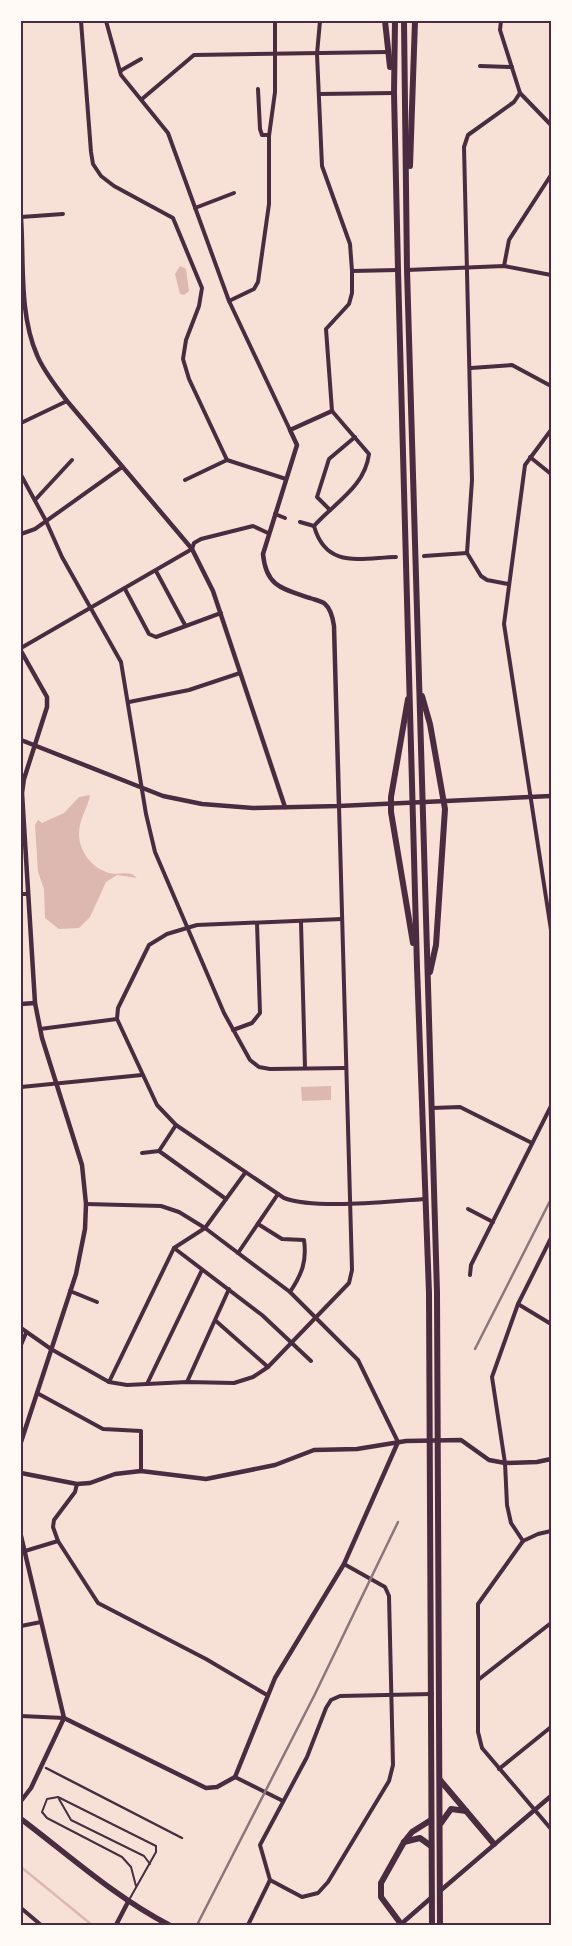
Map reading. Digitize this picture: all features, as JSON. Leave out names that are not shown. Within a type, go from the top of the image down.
[{"type":"highway","points":[[385,21],[394,93]]},
{"type":"highway","points":[[394,21],[398,270],[412,793],[427,1199],[432,1694],[432,1925]]},
{"type":"highway","points":[[404,21],[407,270],[437,1292],[440,1925]]},
{"type":"highway","points":[[406,220],[416,21]]},
{"type":"highway","points":[[419,685],[430,724],[445,802],[436,945],[427,982]]},
{"type":"highway","points":[[410,690],[402,724],[391,804],[417,967]]},
{"type":"highway","points":[[440,1780],[494,1844]]},
{"type":"highway","points":[[440,1824],[451,1809],[463,1809],[468,1812]]},
{"type":"highway","points":[[400,1924],[381,1897],[381,1883],[404,1842],[412,1832],[432,1820]]},
{"type":"highway","points":[[404,1842],[420,1838],[431,1846]]},
{"type":"main road","points":[[21,1819],[128,1902],[169,1925]]},
{"type":"street","points":[[81,21],[93,164],[101,176],[114,186],[173,218],[202,288],[199,306],[186,340],[183,359],[189,378],[227,460]]},
{"type":"street","points":[[21,1328],[51,1349],[109,1382],[127,1385],[187,1382],[234,1383],[253,1377],[268,1367],[349,1283],[352,1270],[334,626],[331,613],[325,604],[281,588],[270,580],[264,568],[262,554],[297,446],[229,301],[168,133],[120,71],[106,21]]},
{"type":"street","points":[[229,301],[254,289],[258,282],[268,204],[270,136],[275,92],[275,21]]},
{"type":"street","points":[[314,526],[360,480],[368,465],[369,454],[332,411],[326,330],[349,304],[352,271],[350,244],[324,175],[317,54],[320,21]]},
{"type":"street","points":[[501,21],[500,30],[520,93],[551,125]]},
{"type":"street","points":[[142,99],[194,55],[389,52]]},
{"type":"street","points":[[120,71],[141,59]]},
{"type":"street","points":[[480,66],[512,67]]},
{"type":"street","points":[[258,89],[260,129],[262,135],[270,136]]},
{"type":"street","points":[[319,94],[394,93]]},
{"type":"street","points":[[508,584],[487,580],[481,576],[467,553],[472,480],[464,147],[468,135],[514,102],[520,93]]},
{"type":"street","points":[[504,266],[509,240],[551,175]]},
{"type":"street","points":[[195,208],[234,194]]},
{"type":"street","points":[[228,196],[230,202]]},
{"type":"street","points":[[55,207],[56,214]]},
{"type":"street","points":[[63,214],[21,217],[27,320],[37,356],[67,400],[192,549],[213,591],[221,613],[285,807]]},
{"type":"street","points":[[407,270],[504,266],[551,275]]},
{"type":"street","points":[[352,271],[398,270]]},
{"type":"street","points":[[470,368],[512,365],[551,386]]},
{"type":"street","points":[[21,423],[67,400]]},
{"type":"street","points":[[290,430],[332,411]]},
{"type":"street","points":[[551,430],[525,465],[504,624],[551,930]]},
{"type":"street","points":[[330,510],[317,497],[329,459],[355,437]]},
{"type":"street","points":[[530,457],[551,474]]},
{"type":"street","points":[[35,500],[72,460]]},
{"type":"street","points":[[185,480],[227,460],[286,479]]},
{"type":"street","points":[[21,534],[27,534],[122,467]]},
{"type":"street","points":[[21,475],[46,521],[62,557],[122,662],[155,852],[233,1030],[250,1060],[259,1067],[345,1068]]},
{"type":"street","points":[[275,514],[285,518]]},
{"type":"street","points":[[300,522],[314,526]]},
{"type":"street","points":[[21,1442],[70,1292],[84,1237],[86,1204],[82,1166],[40,1029],[35,1002],[22,793],[24,779],[47,707],[47,697],[21,649],[192,549],[194,543],[201,539],[253,526],[268,533]]},
{"type":"street","points":[[314,526],[324,550],[335,556],[347,558],[396,557]]},
{"type":"street","points":[[424,556],[467,553]]},
{"type":"street","points":[[156,571],[185,626]]},
{"type":"street","points":[[124,589],[149,634],[156,638],[221,613]]},
{"type":"street","points":[[129,702],[189,690],[240,673]]},
{"type":"street","points":[[21,740],[143,789],[163,796],[202,804],[285,807],[339,806],[551,796]]},
{"type":"street","points":[[21,894],[28,894]]},
{"type":"street","points":[[342,920],[197,925],[167,934],[149,945],[118,1008],[117,1020],[157,1105],[176,1125],[278,1194],[294,1202],[349,1203],[427,1199]]},
{"type":"street","points":[[301,922],[305,1068]]},
{"type":"street","points":[[233,1030],[252,1023],[260,1013],[257,923]]},
{"type":"street","points":[[21,1004],[35,1002]]},
{"type":"street","points":[[40,1029],[117,1020]]},
{"type":"street","points":[[21,1087],[142,1075]]},
{"type":"street","points":[[432,1108],[460,1106],[532,1143]]},
{"type":"street","points":[[470,1276],[471,1265],[551,1106]]},
{"type":"street","points":[[159,1151],[176,1125]]},
{"type":"street","points":[[142,1153],[159,1151],[226,1199]]},
{"type":"street","points":[[109,1382],[174,1248],[205,1228],[245,1172]]},
{"type":"street","points":[[21,1187],[21,1247]]},
{"type":"street","points":[[238,1253],[278,1194]]},
{"type":"street","points":[[21,1716],[64,1718],[206,1788],[217,1787],[235,1777],[275,1678],[344,1564],[398,1442],[358,1360],[290,1292],[205,1228],[179,1212],[161,1206],[86,1204]]},
{"type":"street","points":[[468,1209],[493,1222]]},
{"type":"street","points":[[258,1224],[282,1238],[304,1240],[305,1264],[301,1276],[290,1292]]},
{"type":"street","points":[[523,1542],[511,1523],[507,1505],[505,1462],[492,1377],[518,1304],[551,1238]]},
{"type":"street","points":[[174,1248],[229,1289],[310,1361]]},
{"type":"street","points":[[147,1384],[202,1270]]},
{"type":"street","points":[[187,1382],[229,1289]]},
{"type":"street","points":[[70,1292],[97,1302]]},
{"type":"street","points":[[518,1304],[551,1324]]},
{"type":"street","points":[[216,1321],[268,1367]]},
{"type":"street","points":[[21,1346],[26,1332]]},
{"type":"street","points":[[37,1393],[103,1429],[141,1431],[141,1471]]},
{"type":"street","points":[[21,1473],[77,1484],[90,1483],[115,1474],[141,1471],[206,1479],[275,1466],[314,1450],[357,1449],[398,1442],[454,1440],[465,1442],[489,1460],[537,1462],[551,1459]]},
{"type":"street","points":[[77,1484],[75,1492],[53,1524],[58,1541],[98,1603],[206,1659],[267,1695]]},
{"type":"street","points":[[551,1530],[523,1542],[478,1604],[478,1732],[482,1748],[551,1829]]},
{"type":"street","points":[[21,1536],[64,1718],[31,1788],[21,1801]]},
{"type":"street","points":[[25,1551],[58,1541]]},
{"type":"street","points":[[270,1880],[302,1897],[318,1893],[328,1882],[389,1781],[393,1765],[391,1602],[387,1589],[382,1584],[344,1564]]},
{"type":"street","points":[[21,1626],[41,1622]]},
{"type":"street","points":[[478,1680],[551,1623]]},
{"type":"street","points":[[248,1925],[270,1880],[260,1845],[281,1800],[307,1757],[326,1708],[331,1700],[340,1696],[432,1694]]},
{"type":"street","points":[[499,1769],[551,1727]]},
{"type":"street","points":[[46,1768],[182,1838]]},
{"type":"street","points":[[235,1777],[281,1800]]},
{"type":"street","points":[[400,1924],[551,1796]]},
{"type":"street","points":[[116,1925],[128,1902]]},
{"type":"street","points":[[21,1908],[41,1925]]},
{"type":"lane","points":[[128,1902],[156,1852],[154,1844],[58,1797],[50,1797],[44,1803],[44,1815],[122,1857],[131,1867],[136,1886]]},
{"type":"lane","points":[[58,1797],[71,1820],[144,1856],[150,1864]]},
{"type":"shaded area","points":[[180,266],[186,269],[189,291],[184,295],[180,294],[175,274]]},
{"type":"shaded area","points":[[90,795],[79,833],[85,855],[95,866],[102,870],[112,874],[132,874],[137,878],[117,875],[106,882],[90,917],[79,928],[59,929],[45,918],[44,889],[38,872],[35,825],[38,820],[42,823],[64,813],[79,797]]},
{"type":"shaded area","points":[[331,1086],[331,1100],[302,1101],[301,1087]]},
{"type":"waterway","points":[[21,1867],[92,1925]]},
{"type":"railway","points":[[475,1349],[551,1199]]},
{"type":"railway","points":[[197,1925],[315,1694],[398,1522]]}]
